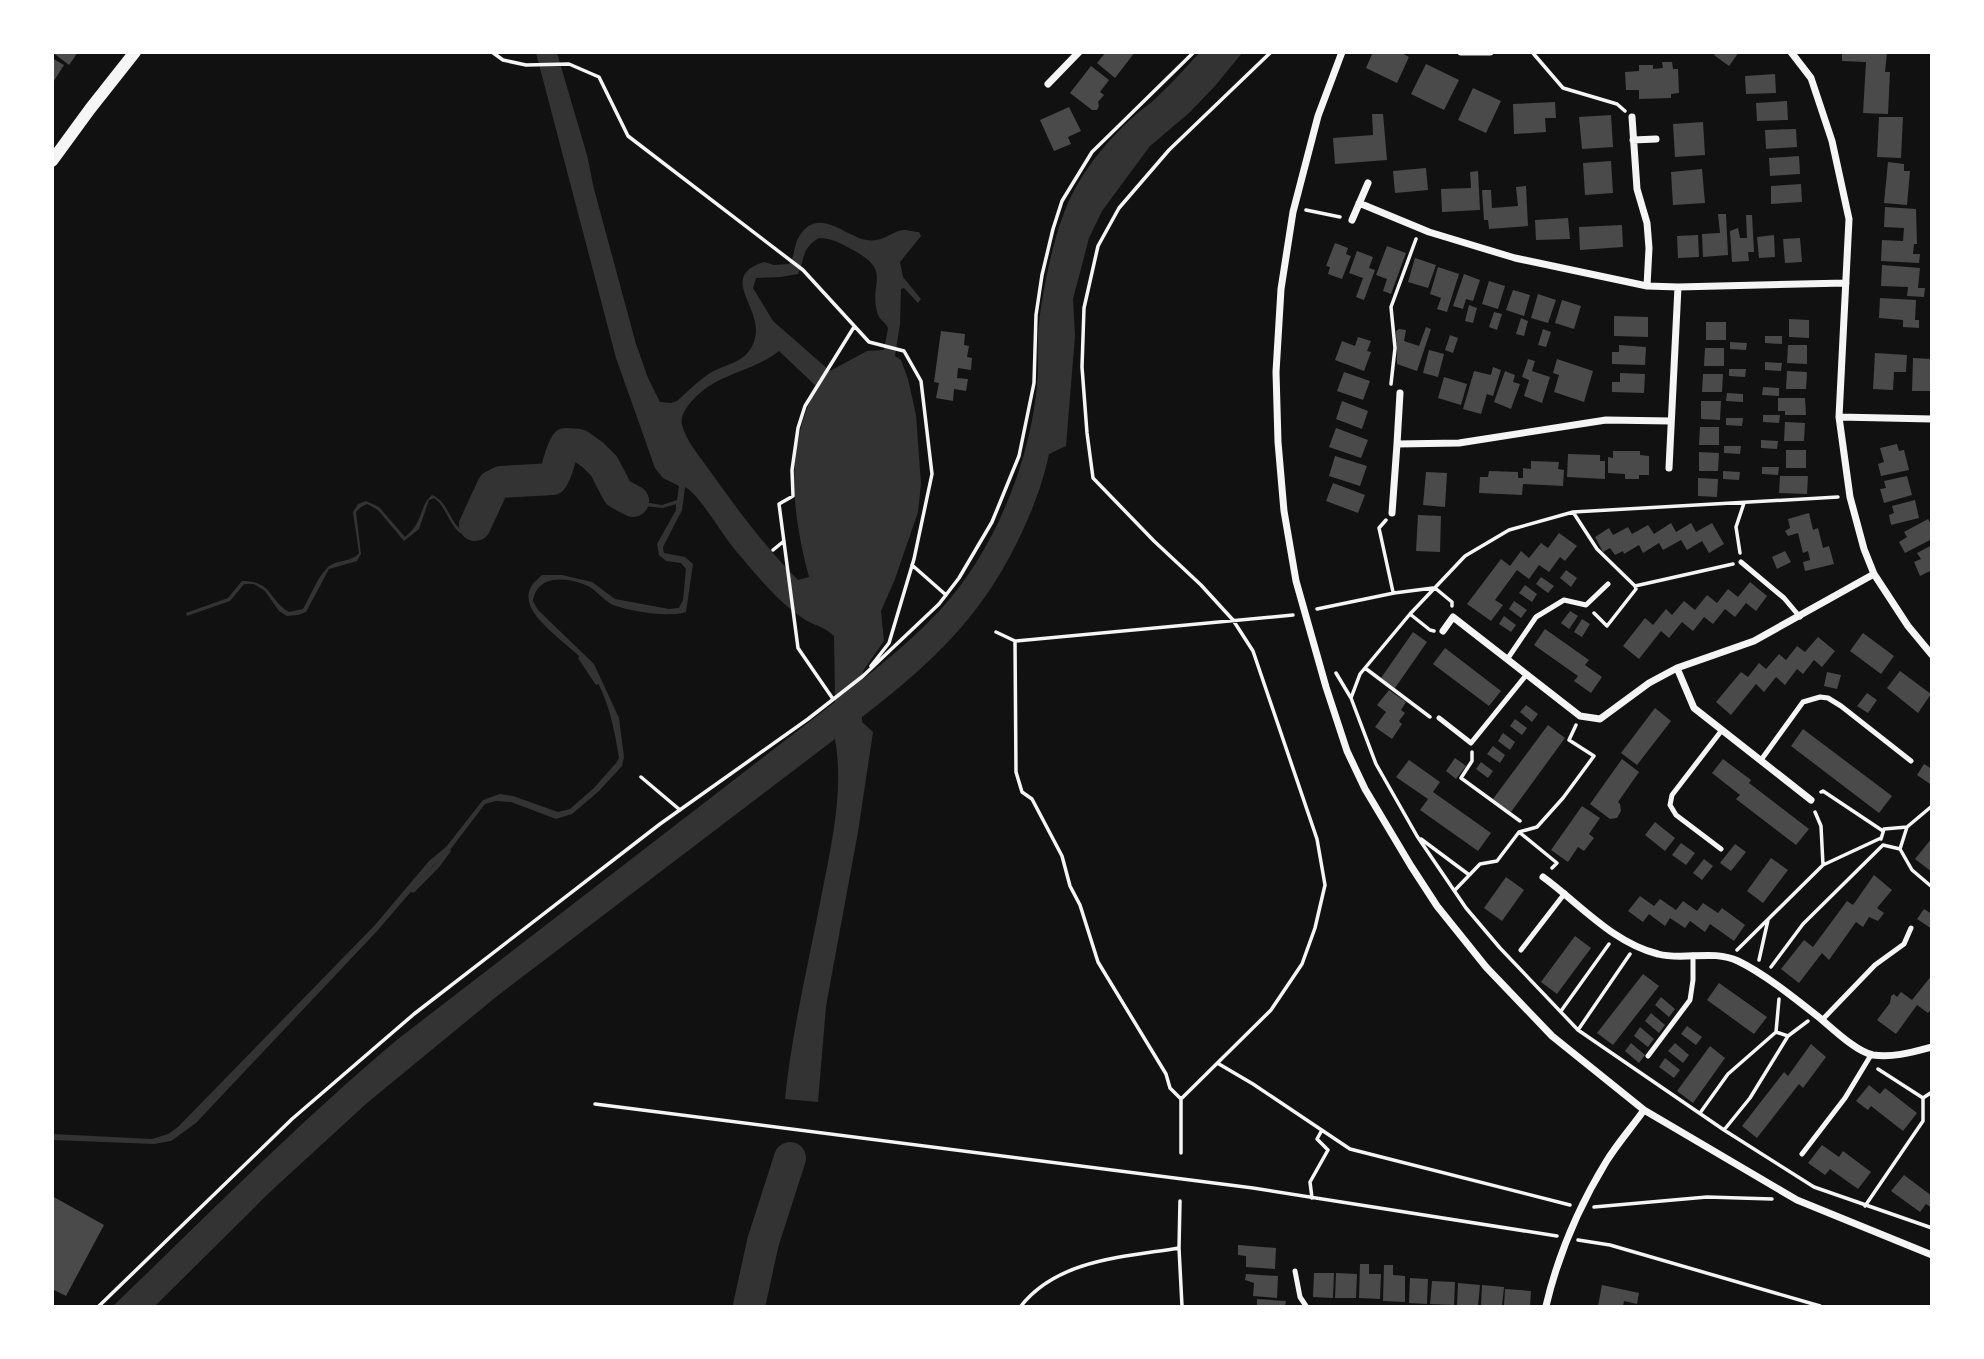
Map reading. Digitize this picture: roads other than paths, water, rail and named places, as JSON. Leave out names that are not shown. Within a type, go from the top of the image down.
[{"type":"street","points":[[52,161],[135,52]]},
{"type":"street","points":[[1048,84],[1079,52]]},
{"type":"street","points":[[1342,52],[1318,116],[1293,212],[1276,372],[1278,442],[1284,511],[1304,614],[1347,751],[1365,789],[1437,906],[1486,967],[1552,1037],[1644,1110],[1797,1200],[1931,1255]]},
{"type":"street","points":[[1461,52],[1490,52]]},
{"type":"street","points":[[1791,52],[1811,78],[1832,141],[1849,219],[1839,416],[1850,496],[1864,549],[1874,574],[1908,626],[1931,655]]},
{"type":"street","points":[[1632,117],[1637,189],[1647,223],[1647,286]]},
{"type":"street","points":[[1633,141],[1657,139]]},
{"type":"street","points":[[1352,220],[1368,183]]},
{"type":"street","points":[[1359,203],[1420,228],[1515,258],[1647,286],[1846,283]]},
{"type":"street","points":[[1669,468],[1678,287]]},
{"type":"street","points":[[1392,513],[1400,393]]},
{"type":"street","points":[[1839,416],[1931,419]]},
{"type":"street","points":[[1397,444],[1460,443],[1606,420],[1671,421]]},
{"type":"street","points":[[1443,631],[1453,617],[1580,716],[1600,719],[1649,682],[1677,668],[1754,641],[1874,574]]},
{"type":"street","points":[[1677,668],[1694,708],[1811,800]]},
{"type":"street","points":[[1544,877],[1615,935],[1636,947],[1661,955],[1725,957],[1737,960],[1780,988],[1869,1058],[1903,1055],[1931,1048]]},
{"type":"street","points":[[1546,1307],[1558,1259],[1580,1208],[1607,1160],[1644,1110]]},
{"type":"lane","points":[[1741,562],[1784,598],[1800,617]]},
{"type":"lane","points":[[1508,658],[1536,617],[1564,600],[1586,605],[1608,584]]},
{"type":"lane","points":[[1439,718],[1471,743],[1527,674]]},
{"type":"lane","points":[[1761,760],[1803,702],[1820,697],[1828,698],[1841,706],[1911,761]]},
{"type":"lane","points":[[1721,849],[1676,815],[1670,805],[1672,794],[1722,730]]},
{"type":"lane","points":[[1521,950],[1565,893]]},
{"type":"lane","points":[[1819,1018],[1875,965],[1904,944],[1911,928]]},
{"type":"lane","points":[[1648,1056],[1690,1000],[1693,955]]},
{"type":"lane","points":[[1802,1154],[1845,1098],[1869,1058]]},
{"type":"lane","points":[[1295,1271],[1300,1297],[1306,1307]]},
{"type":"waterway","points":[[475,525],[493,486],[501,482],[552,479],[566,444],[579,445],[593,455],[604,466],[618,493],[633,501]]},
{"type":"waterway","points":[[581,658],[597,682]]},
{"type":"waterway","points":[[413,890],[448,851]]},
{"type":"waterway","points":[[749,1306],[763,1242],[790,1158]]}]
